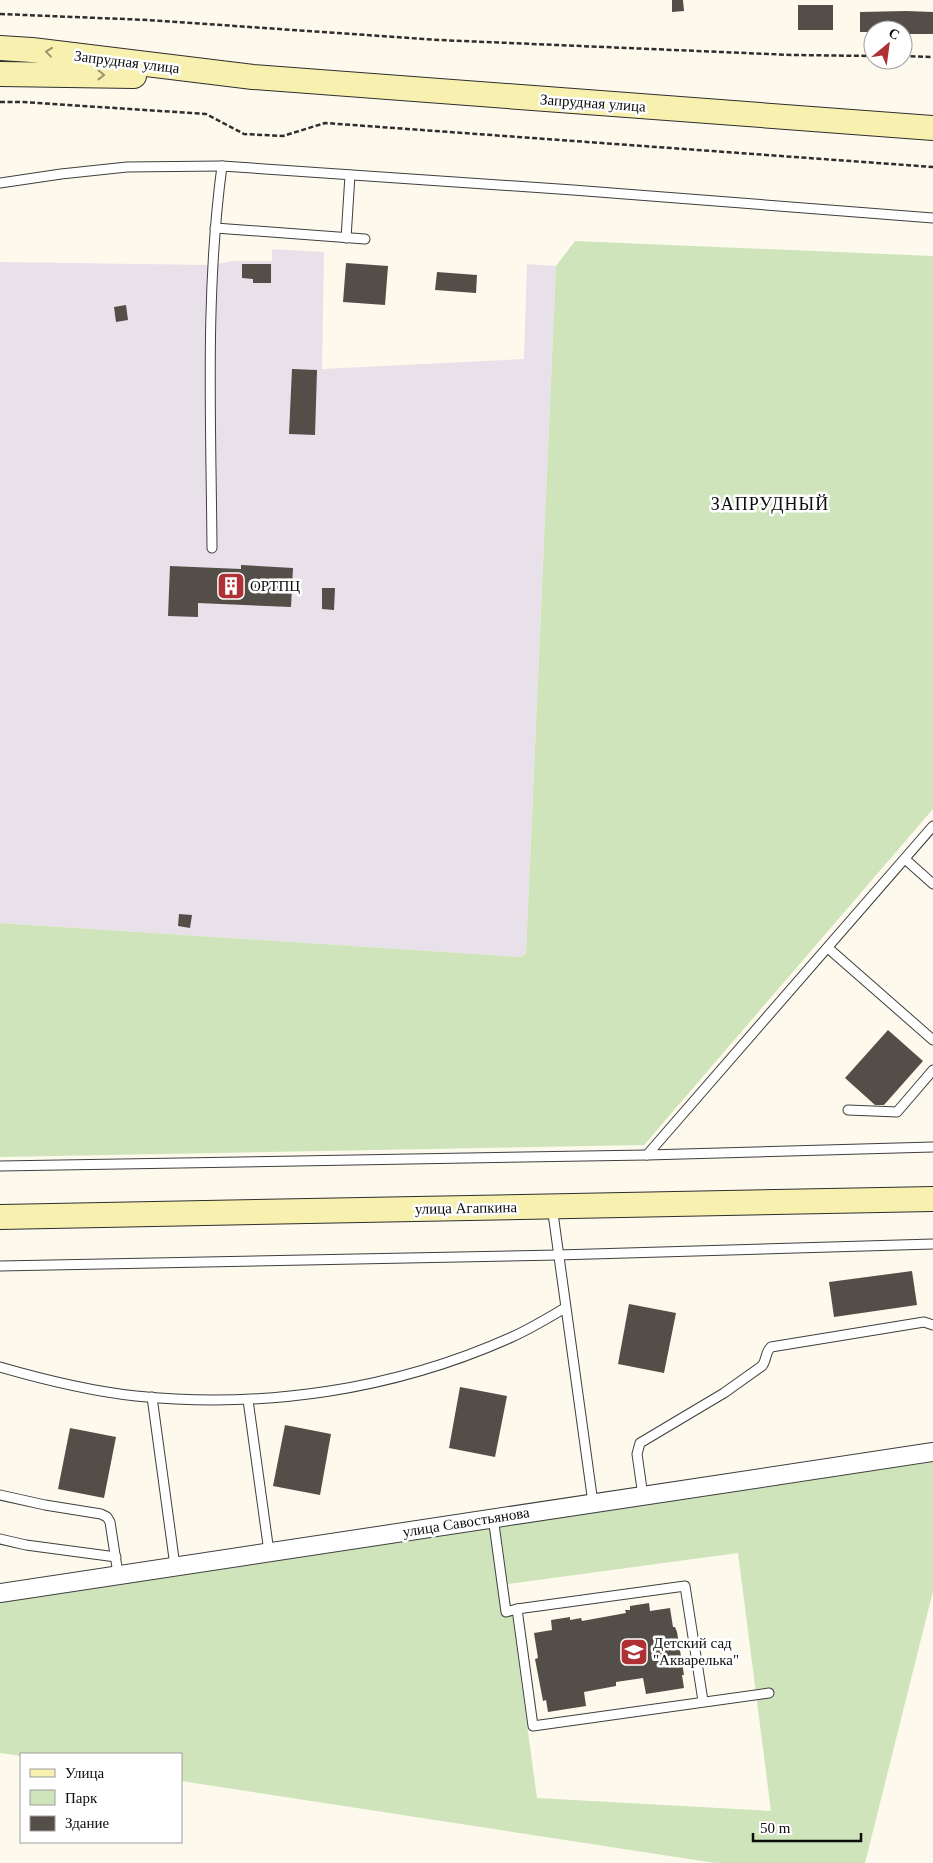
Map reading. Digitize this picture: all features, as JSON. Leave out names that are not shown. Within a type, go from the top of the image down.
[{"type":"main road","name":"Запрудная улица","points":[[0,48],[32,50],[253,78],[933,128]]},
{"type":"main road","name":"Запрудная улица","points":[[0,74],[253,78]]},
{"type":"main road","name":"улица Агапкина","points":[[0,1217],[933,1199]]},
{"type":"street","name":"улица Савостьянова","points":[[0,1593],[117,1566],[175,1566],[933,1452]]},
{"type":"lane","points":[[212,548],[212,274],[222,166]]},
{"type":"lane","points":[[0,183],[127,167],[222,166],[573,190],[933,218]]},
{"type":"lane","points":[[346,238],[350,175]]},
{"type":"lane","points":[[215,228],[365,239]]},
{"type":"lane","points":[[647,1155],[933,826]]},
{"type":"lane","points":[[905,859],[933,884]]},
{"type":"lane","points":[[828,948],[933,1040]]},
{"type":"lane","points":[[848,1110],[897,1112],[933,1070]]},
{"type":"lane","points":[[0,1166],[647,1155],[933,1147]]},
{"type":"lane","points":[[552,1206],[593,1503]]},
{"type":"lane","points":[[0,1266],[558,1255],[933,1244]]},
{"type":"lane","points":[[0,1367],[39,1378],[87,1388],[183,1400],[248,1400],[328,1392],[376,1383],[423,1371],[469,1355],[514,1336],[565,1308]]},
{"type":"lane","points":[[643,1496],[637,1454],[640,1443],[692,1414],[762,1366],[771,1346],[924,1322],[933,1325]]},
{"type":"lane","points":[[152,1397],[175,1566]]},
{"type":"lane","points":[[248,1400],[269,1552]]},
{"type":"lane","points":[[0,1495],[45,1505],[101,1514],[107,1517],[110,1522],[117,1566],[0,1540]]},
{"type":"lane","points":[[493,1518],[506,1612],[686,1586],[703,1702]]},
{"type":"lane","points":[[517,1609],[533,1726],[769,1693]]},
{"type":"path","points":[[0,14],[148,20],[439,40],[863,56]]},
{"type":"path","points":[[913,56],[933,57]]},
{"type":"path","points":[[0,102],[206,114],[244,134],[283,136],[325,123],[933,167]]},
{"type":"shaded area","points":[[272,249],[324,252],[322,369],[524,359],[527,264],[556,266],[526,954],[520,957],[0,923],[0,262],[212,265],[233,261],[272,261]]},
{"type":"green space","points":[[575,241],[933,256],[933,809],[644,1145],[0,1157],[0,923],[520,957],[526,954],[556,266]]},
{"type":"green space","points":[[933,1462],[933,1591],[865,1863],[715,1863],[182,1781],[182,1753],[20,1753],[20,1756],[0,1753],[0,1599],[771,1484]],"holes":[[[738,1553],[771,1811],[537,1798],[508,1584]]]},
{"type":"building","points":[[672,0],[683,0],[684,11],[672,12]]},
{"type":"building","points":[[798,5],[833,5],[833,30],[798,30]]},
{"type":"building","points":[[860,12],[933,12],[933,34],[913,34],[913,20],[863,20],[863,32],[860,32]]},
{"type":"building","points":[[346,263],[388,266],[385,305],[343,302]]},
{"type":"building","points":[[242,264],[271,264],[271,283],[253,283],[253,279],[242,278]]},
{"type":"building","points":[[437,272],[477,275],[476,293],[435,290]]},
{"type":"building","points":[[126,305],[128,320],[116,322],[114,307]]},
{"type":"building","points":[[292,369],[317,370],[315,435],[289,434]]},
{"type":"building","name":"ОРТПЦ","points":[[241,565],[293,568],[291,607],[198,603],[198,617],[168,616],[170,566],[241,569]]},
{"type":"building","points":[[322,588],[335,588],[334,610],[322,609]]},
{"type":"building","points":[[179,914],[192,915],[190,928],[178,926]]},
{"type":"building","points":[[888,1030],[923,1061],[884,1105],[875,1105],[845,1078]]},
{"type":"building","points":[[912,1271],[917,1305],[834,1317],[829,1282]]},
{"type":"building","points":[[629,1304],[676,1313],[664,1373],[618,1364]]},
{"type":"building","points":[[460,1387],[507,1396],[495,1457],[449,1448]]},
{"type":"building","points":[[285,1425],[331,1434],[320,1495],[273,1486]]},
{"type":"building","points":[[70,1428],[116,1437],[104,1498],[58,1489]]},
{"type":"building","points":[[649,1603],[650,1611],[670,1608],[673,1627],[675,1627],[677,1632],[684,1675],[682,1675],[684,1688],[646,1694],[643,1678],[616,1682],[616,1686],[584,1692],[586,1706],[548,1712],[546,1700],[543,1701],[535,1659],[538,1658],[534,1633],[552,1630],[551,1620],[570,1617],[570,1620],[581,1618],[582,1621],[626,1613],[625,1610],[630,1610],[630,1606]]},
{"type":"place","name":"ОРТПЦ","points":[[231,586]]},
{"type":"place","name":"Детский сад \"Акварелька\"","points":[[634,1652]]},
{"type":"district","name":"ЗАПРУДНЫЙ","points":[[770,504]]}]
